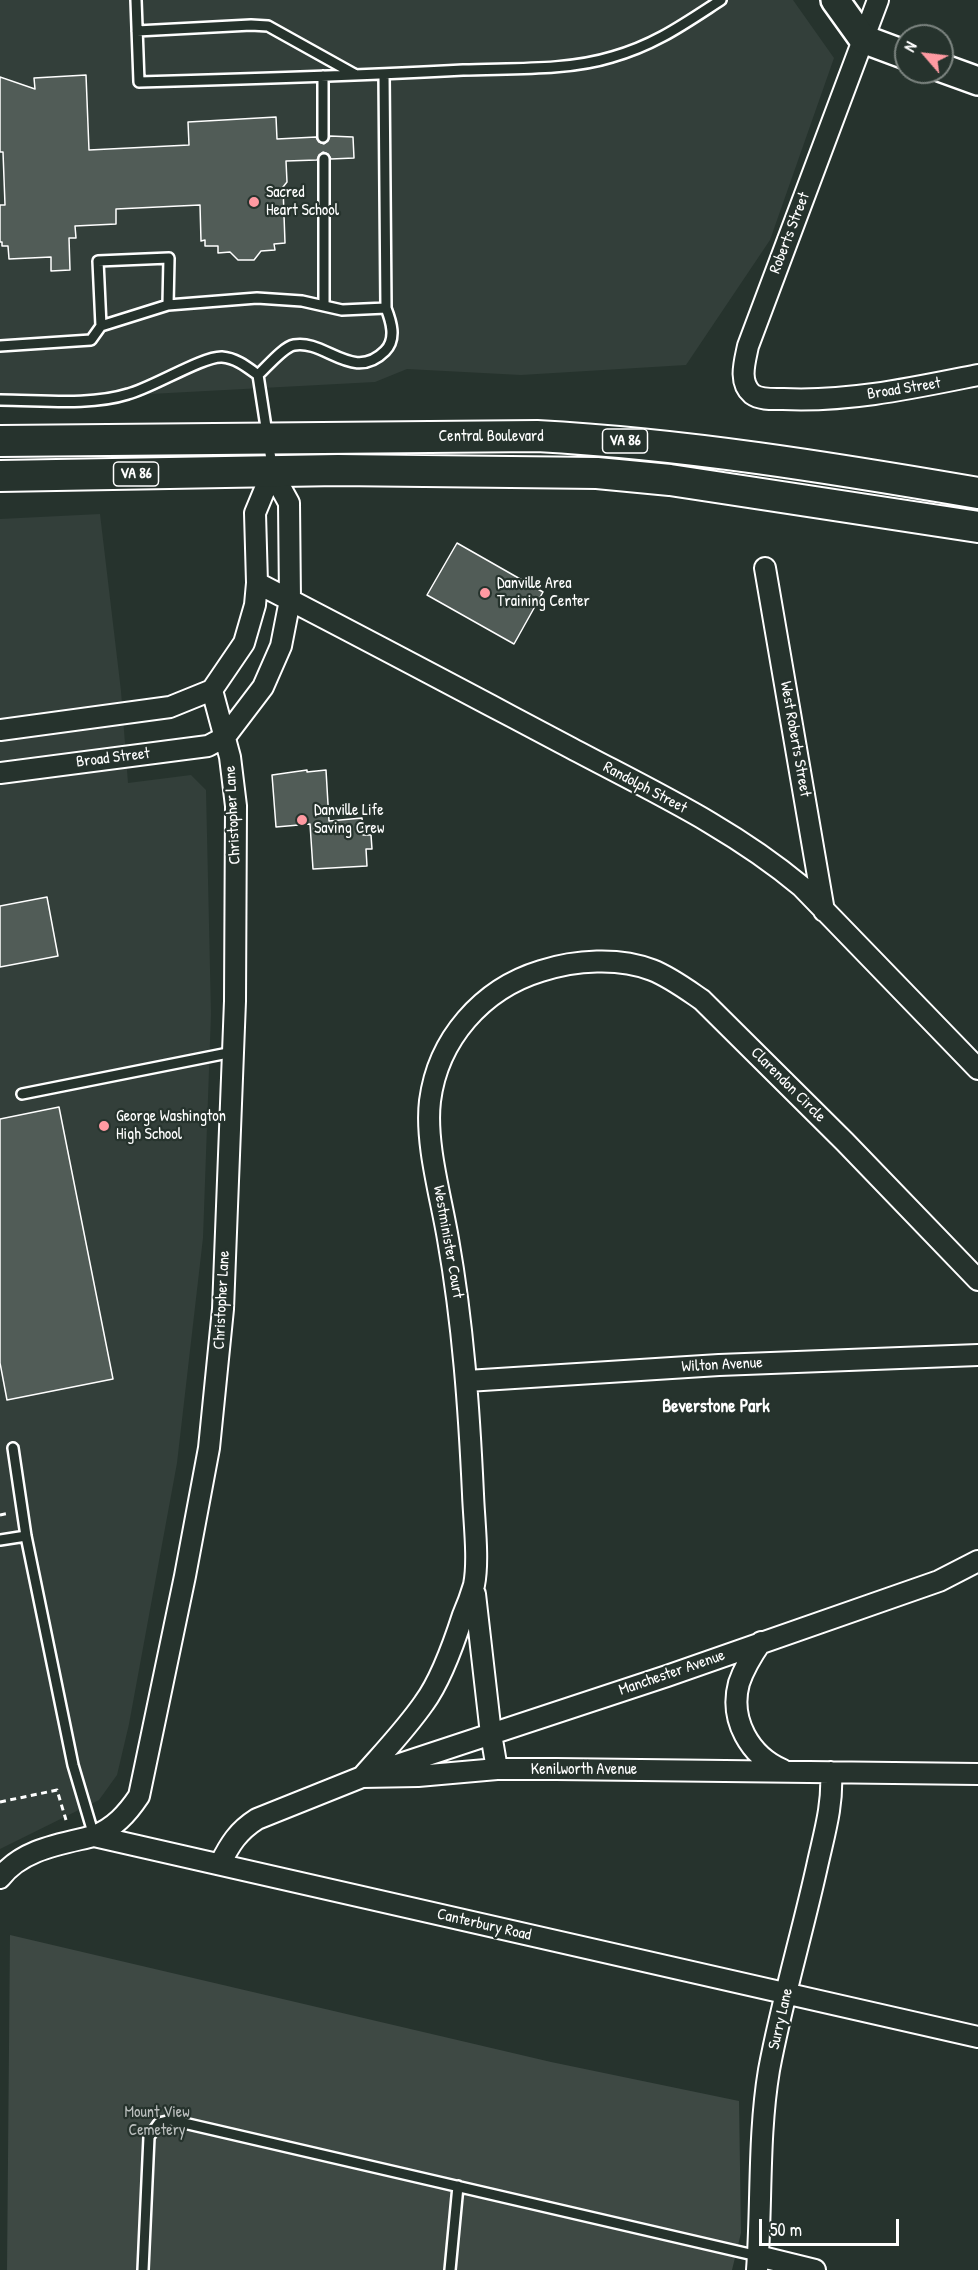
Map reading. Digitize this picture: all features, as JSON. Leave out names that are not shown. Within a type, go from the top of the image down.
[{"type":"main road","name":"Central Boulevard","points":[[0,441],[537,436],[613,440],[689,448],[864,473],[978,493]]},
{"type":"main road","name":"Central Boulevard","points":[[0,476],[362,470],[597,473],[670,480],[978,527]]},
{"type":"street","points":[[835,0],[863,39],[894,51]]},
{"type":"street","name":"Roberts Street","points":[[829,398],[762,398],[753,394],[746,386],[744,366],[748,346],[878,0]]},
{"type":"street","points":[[954,72],[978,81]]},
{"type":"street","name":"Broad Street","points":[[829,398],[918,389],[978,375]]},
{"type":"street","points":[[0,730],[170,707],[212,690],[244,643],[255,605],[257,583],[255,513],[272,471]]},
{"type":"street","points":[[225,737],[263,687],[281,646],[290,600],[289,503],[272,471]]},
{"type":"street","name":"West Roberts Street","points":[[765,568],[824,911]]},
{"type":"street","name":"Randolph Street","points":[[257,583],[743,842],[801,886],[976,1063]]},
{"type":"street","name":"Christopher Lane","points":[[94,1836],[117,1823],[139,1796],[209,1448],[223,1310],[233,1052],[236,806],[230,757],[212,690]]},
{"type":"street","name":"Broad Street","points":[[0,773],[208,746],[225,737]]},
{"type":"street","name":"Clarendon Circle","points":[[560,966],[599,962],[628,964],[651,970],[678,983],[702,1000],[845,1142],[978,1280]]},
{"type":"street","name":"Westminister Court","points":[[497,1769],[476,1616],[467,1381],[458,1295],[429,1130],[430,1101],[436,1073],[447,1046],[477,1007],[502,988],[525,976],[560,966]]},
{"type":"street","name":"Wilton Avenue","points":[[467,1381],[719,1365],[978,1355]]},
{"type":"street","name":"Manchester Avenue","points":[[362,1777],[939,1581],[978,1561]]},
{"type":"street","name":"Westminister Court","points":[[362,1777],[426,1702],[451,1651],[474,1584]]},
{"type":"street","points":[[761,1642],[747,1663],[739,1684],[738,1715],[741,1729],[752,1747],[761,1757],[788,1772]]},
{"type":"street","name":"Kenilworth Avenue","points":[[220,1864],[233,1838],[257,1819],[362,1777],[418,1776],[497,1769],[978,1774]]},
{"type":"street","name":"Surry Lane","points":[[758,2263],[765,2099],[786,1994],[810,1901],[832,1795],[831,1772]]},
{"type":"street","name":"Canterbury Road","points":[[0,1878],[21,1857],[68,1841],[94,1836],[978,2037]]},
{"type":"street","points":[[758,2263],[815,2270]]},
{"type":"lane","points":[[136,0],[139,82],[384,74],[577,64],[610,58],[661,39],[721,0]]},
{"type":"lane","points":[[137,31],[268,26],[357,75]]},
{"type":"lane","points":[[258,375],[293,345],[313,348],[340,359],[362,363],[374,361],[388,348],[393,326],[386,308],[384,74]]},
{"type":"lane","points":[[322,76],[323,136]]},
{"type":"lane","points":[[324,159],[324,306]]},
{"type":"lane","points":[[101,326],[98,261],[169,258],[168,306]]},
{"type":"lane","points":[[0,346],[91,340],[101,326],[168,306],[257,298],[302,301],[342,310],[386,308]]},
{"type":"lane","points":[[0,399],[96,400],[148,388],[209,359],[221,357],[237,360],[258,375],[272,471]]},
{"type":"lane","points":[[22,1094],[233,1052]]},
{"type":"lane","points":[[13,1448],[26,1536],[73,1765],[94,1836]]},
{"type":"lane","points":[[0,1540],[26,1536]]},
{"type":"lane","points":[[143,2270],[149,2137],[159,2123],[171,2120],[458,2186],[758,2263]]},
{"type":"lane","points":[[450,2270],[458,2186]]},
{"type":"path","points":[[0,1802],[57,1790],[66,1820]]},
{"type":"shaded area","points":[[0,0],[793,0],[834,58],[770,240],[686,365],[521,375],[407,369],[375,382],[0,402]]},
{"type":"shaded area","name":"George Washington High School","points":[[100,514],[121,691],[128,783],[191,775],[206,790],[211,1014],[203,1238],[177,1463],[129,1724],[117,1775],[99,1800],[0,1849],[0,519]]},
{"type":"green space","name":"Mount View Cemetery","points":[[10,1935],[551,2062],[739,2101],[741,2233],[732,2270],[7,2270]]},
{"type":"building","points":[[86,75],[89,150],[189,145],[188,122],[276,117],[277,139],[316,137],[324,144],[330,136],[353,137],[354,158],[331,159],[323,152],[317,160],[286,161],[287,182],[283,187],[285,243],[274,244],[275,250],[261,251],[254,260],[238,260],[230,252],[218,253],[218,246],[205,246],[205,240],[201,241],[200,205],[116,209],[116,224],[75,226],[76,238],[69,238],[70,270],[51,271],[51,257],[9,259],[8,246],[2,246],[0,242],[0,205],[5,205],[3,152],[0,152],[0,77],[35,89],[34,78]]},
{"type":"building","name":"Danville Area Training Center","points":[[457,543],[543,592],[514,644],[427,595]]},
{"type":"building","name":"Danville Life Saving Crew","points":[[307,770],[307,772],[326,770],[329,821],[362,818],[363,835],[371,835],[372,849],[366,849],[367,866],[313,869],[310,824],[276,827],[272,775]]},
{"type":"building","points":[[47,897],[58,956],[0,967],[0,906]]},
{"type":"building","points":[[59,1107],[113,1379],[7,1400],[0,1363],[0,1119]]},
{"type":"place","name":"Sacred Heart School","points":[[254,202]]},
{"type":"place","name":"Danville Area Training Center","points":[[485,593]]},
{"type":"place","name":"Danville Life Saving Crew","points":[[302,820]]},
{"type":"place","name":"George Washington High School","points":[[104,1126]]},
{"type":"district","name":"Beverstone Park","points":[[716,1407]]}]
